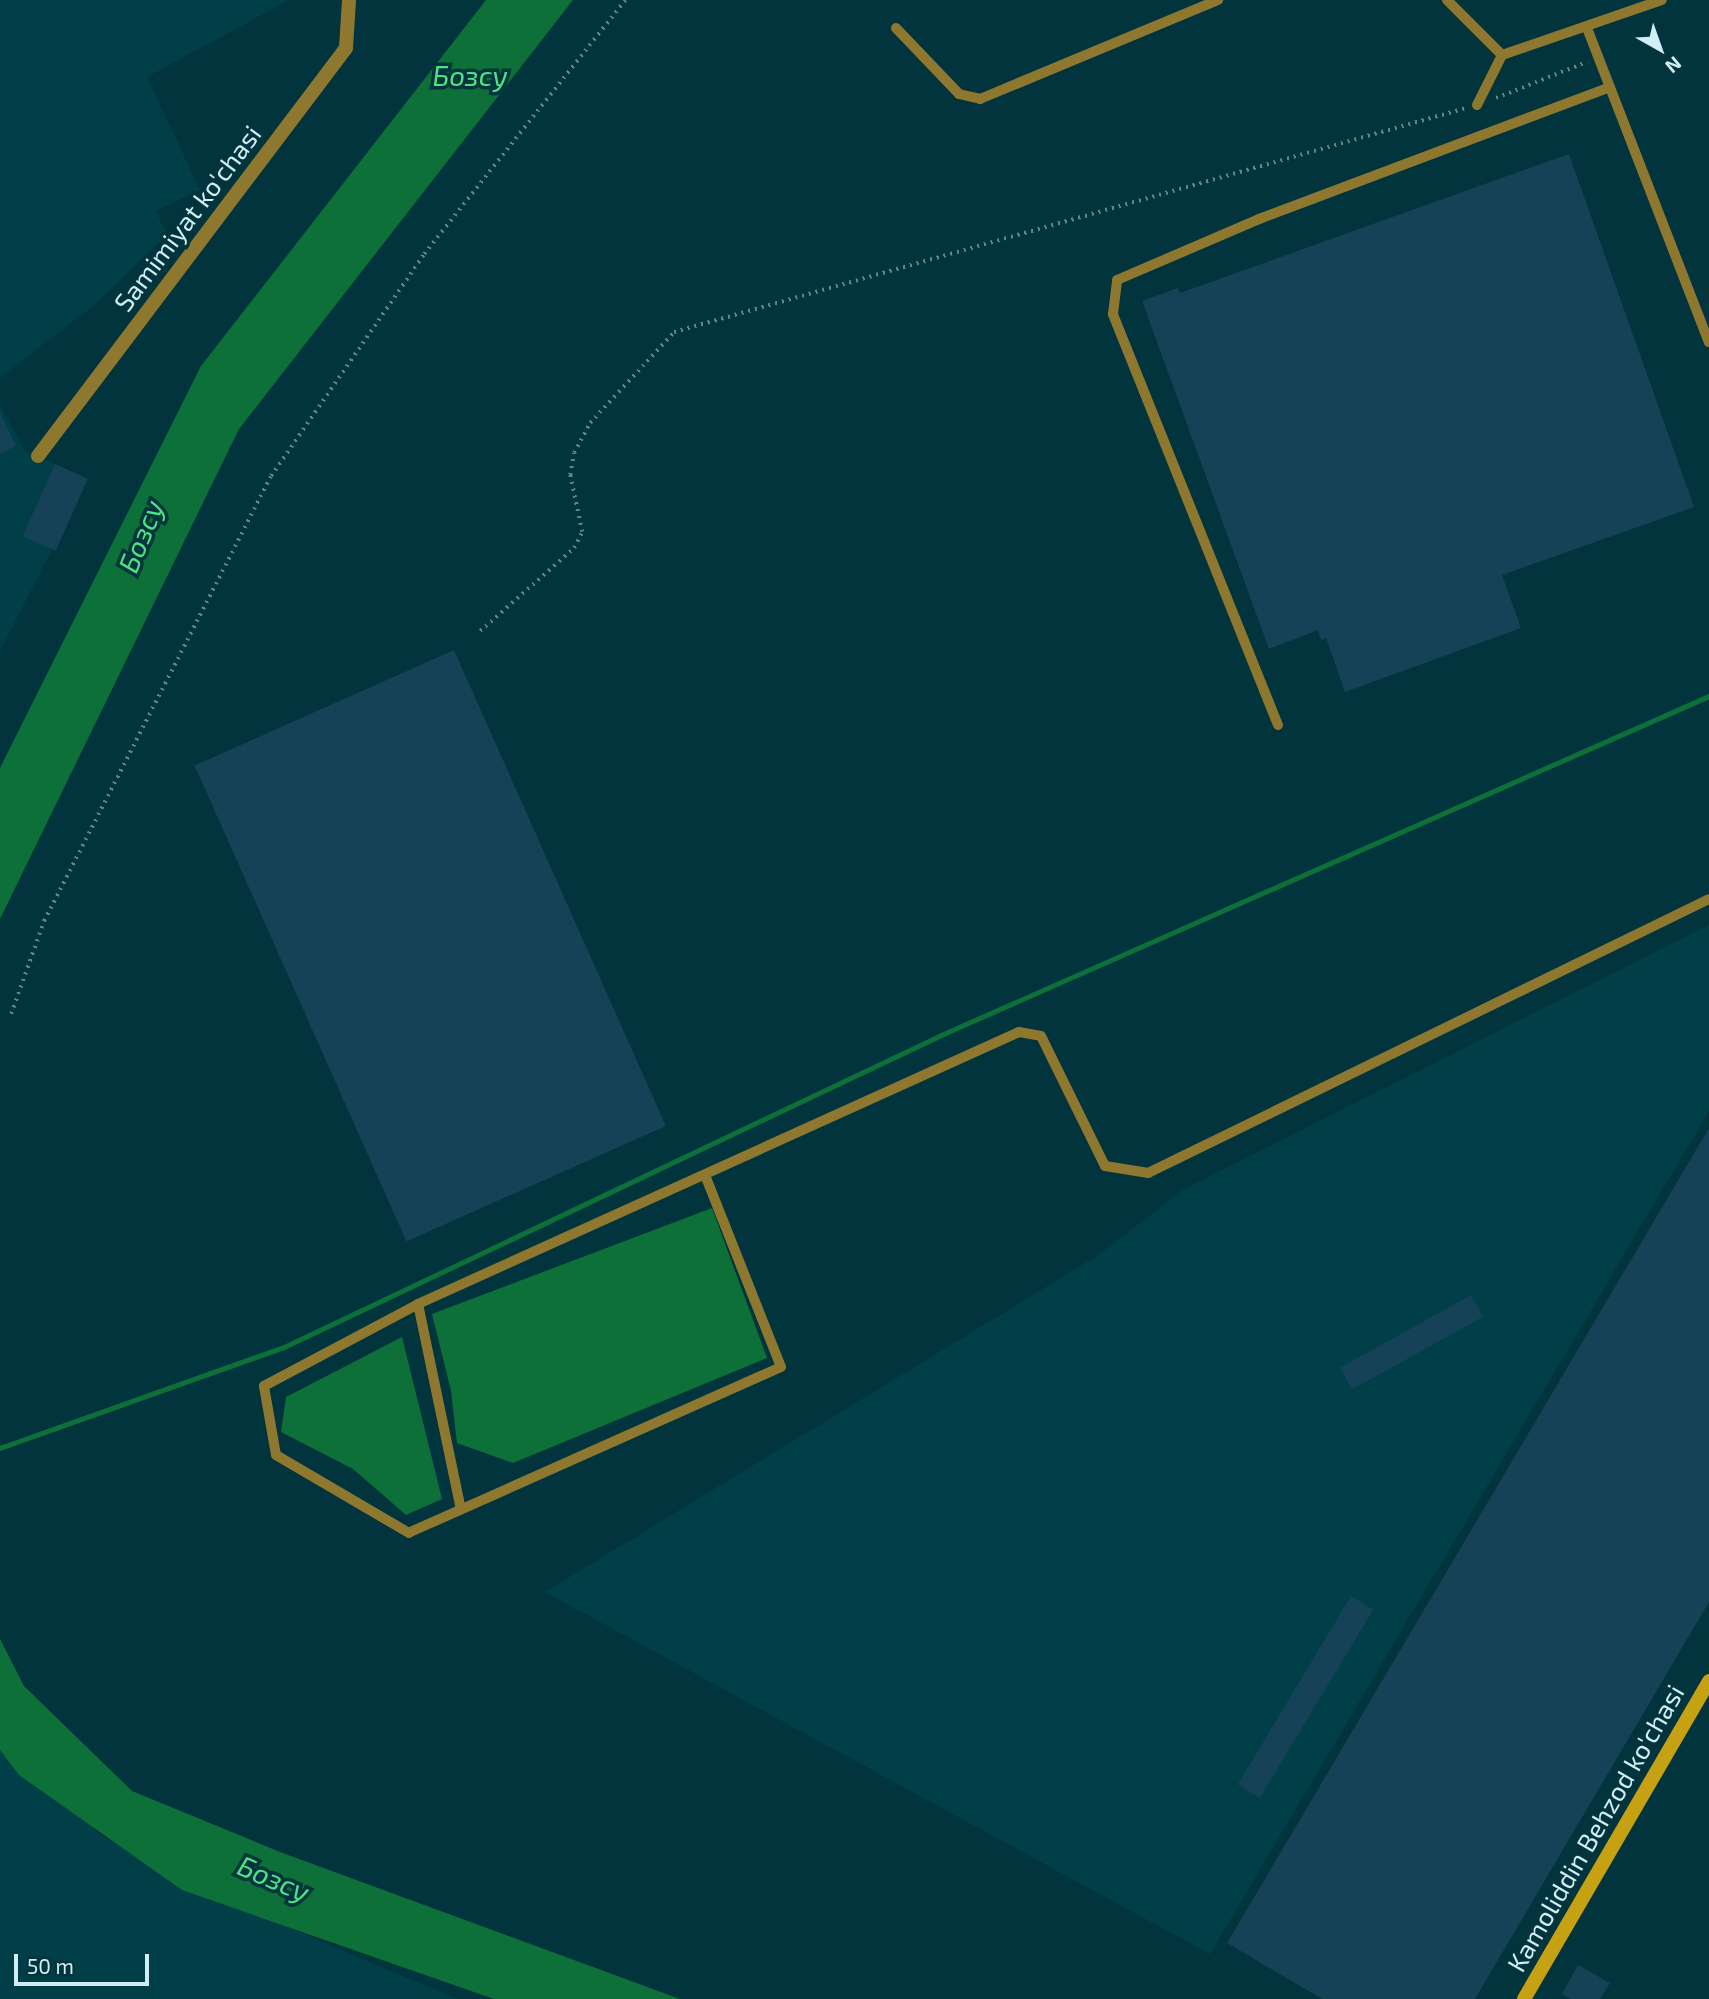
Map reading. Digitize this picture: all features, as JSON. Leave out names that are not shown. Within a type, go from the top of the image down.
[{"type":"main road","name":"Kamoliddin Behzod ko'chasi","points":[[1524,1999],[1709,1681]]},
{"type":"street","name":"Samimiyat ko'chasi","points":[[38,456],[346,48],[349,0]]},
{"type":"lane","points":[[896,28],[959,94],[980,99],[1218,0]]},
{"type":"lane","points":[[1447,0],[1502,55]]},
{"type":"lane","points":[[1477,106],[1502,55],[1662,0]]},
{"type":"lane","points":[[1587,28],[1709,342]]},
{"type":"lane","points":[[1278,725],[1113,314],[1118,280],[1259,219],[1610,87]]},
{"type":"lane","points":[[705,1175],[781,1367],[409,1532],[276,1455],[264,1386],[418,1304],[1019,1032],[1041,1036],[1105,1166],[1148,1173],[1709,899]]},
{"type":"lane","points":[[418,1304],[461,1509]]},
{"type":"path","points":[[11,1014],[44,921],[271,476],[424,254],[625,0]]},
{"type":"path","points":[[480,631],[574,548],[582,532],[570,475],[574,453],[590,423],[674,332],[1477,106],[1599,57]]},
{"type":"shaded area","points":[[0,0],[289,0],[147,77],[200,190],[156,211],[167,235],[91,308],[0,377]]},
{"type":"shaded area","points":[[0,405],[25,451],[88,479],[0,651]]},
{"type":"shaded area","points":[[1709,925],[1709,1111],[1210,1954],[545,1592],[1097,1256],[1184,1189]]},
{"type":"shaded area","points":[[0,1728],[102,1837],[283,1925],[457,1999],[0,1999]]},
{"type":"water","name":"Бозсу","points":[[486,0],[573,0],[239,429],[0,919],[0,768],[201,366]]},
{"type":"water","points":[[712,1208],[767,1358],[513,1463],[457,1443],[451,1391],[432,1314]]},
{"type":"water","points":[[402,1337],[442,1499],[406,1515],[353,1469],[281,1432],[286,1397]]},
{"type":"water","name":"Бозсу","points":[[0,1639],[24,1686],[132,1791],[280,1852],[680,1999],[494,1999],[182,1890],[19,1775],[0,1750]]},
{"type":"building","points":[[1569,154],[1694,507],[1502,575],[1521,628],[1345,692],[1326,638],[1321,640],[1318,630],[1269,649],[1142,301],[1178,288],[1180,293]]},
{"type":"building","points":[[0,413],[16,446],[0,454]]},
{"type":"building","points":[[55,464],[88,479],[56,551],[23,536]]},
{"type":"building","points":[[454,650],[666,1126],[406,1241],[195,766]]},
{"type":"building","points":[[1709,1128],[1709,1602],[1475,1999],[1322,1999],[1227,1943]]},
{"type":"building","points":[[1471,1295],[1483,1317],[1352,1390],[1340,1368]]},
{"type":"building","points":[[1351,1596],[1373,1609],[1260,1798],[1238,1785]]},
{"type":"building","points":[[1578,1965],[1610,1983],[1600,1999],[1571,1999],[1562,1994]]},
{"type":"waterway","points":[[0,1448],[284,1347],[941,1035],[1709,696]]}]
